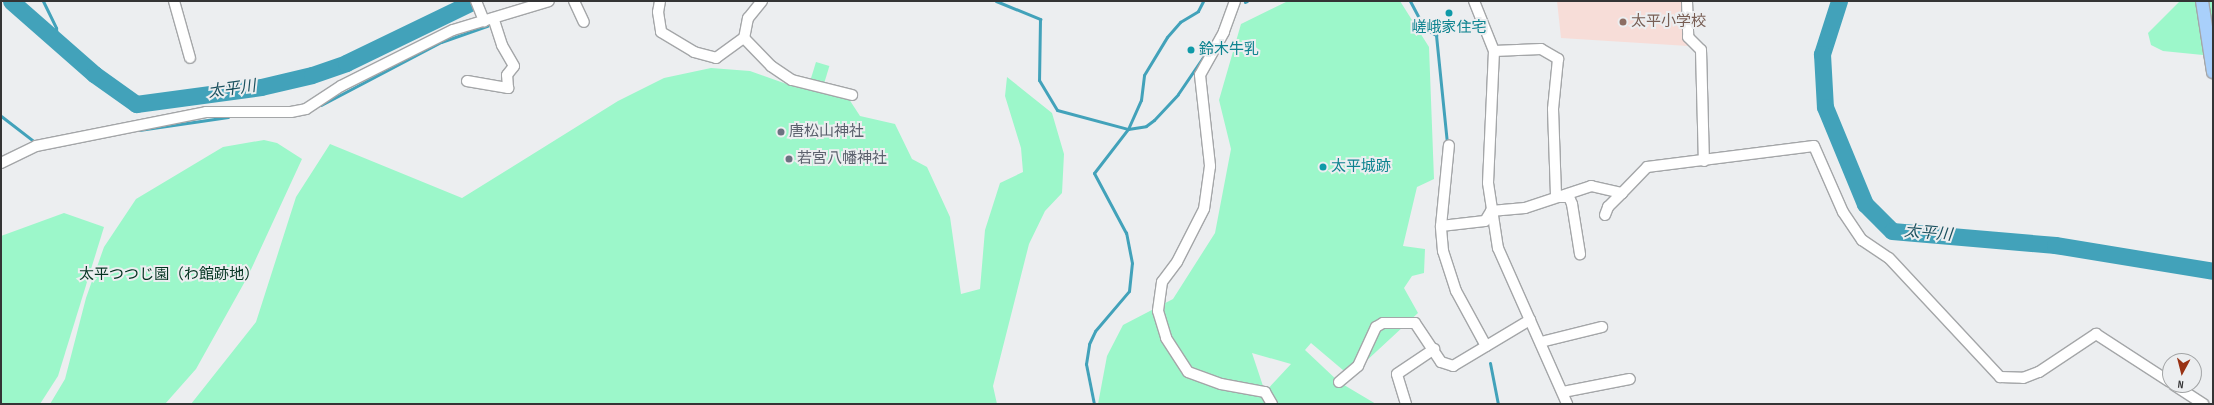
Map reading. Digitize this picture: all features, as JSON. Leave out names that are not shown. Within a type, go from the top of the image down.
[{"type":"main road","points":[[2202,1],[2213,72]]},
{"type":"street","points":[[174,1],[190,58]]},
{"type":"street","points":[[467,81],[508,88],[507,75],[514,66],[476,1]]},
{"type":"street","points":[[1,163],[41,145],[206,112],[291,112],[306,108],[414,49],[486,17],[549,1]]},
{"type":"street","points":[[574,1],[584,22]]},
{"type":"street","points":[[660,1],[658,12],[661,32],[694,52],[716,58],[744,38],[748,18],[762,1]]},
{"type":"street","points":[[1235,1],[1224,32],[1200,75],[1210,166],[1204,209],[1177,262],[1162,282],[1158,311],[1166,338],[1188,372],[1220,384],[1265,392],[1272,404]]},
{"type":"street","points":[[1474,1],[1494,51],[1487,149],[1492,211],[1506,271],[1541,342],[1567,404]]},
{"type":"street","points":[[1687,1],[1688,37],[1702,50],[1704,161]]},
{"type":"street","points":[[744,38],[771,66],[792,80],[852,95]]},
{"type":"street","points":[[1494,51],[1541,49],[1558,59],[1553,109],[1556,197]]},
{"type":"street","points":[[1449,145],[1441,226],[1443,251],[1456,290],[1486,346]]},
{"type":"street","points":[[1605,214],[1608,207],[1647,167],[1814,146],[1843,212],[1862,240],[1889,258],[2000,377],[2023,378],[2039,372],[2096,334],[2162,377]]},
{"type":"street","points":[[1492,211],[1525,208],[1591,186],[1622,193]]},
{"type":"street","points":[[1556,197],[1569,197],[1572,204],[1580,254]]},
{"type":"street","points":[[1441,226],[1485,222],[1492,211]]},
{"type":"street","points":[[1339,382],[1358,366],[1376,327],[1383,323],[1415,323],[1434,349],[1441,362],[1452,366],[1530,320]]},
{"type":"street","points":[[1541,342],[1602,327]]},
{"type":"street","points":[[1406,404],[1397,374],[1434,349]]},
{"type":"street","points":[[1563,392],[1630,379]]},
{"type":"street","points":[[2186,393],[2203,404]]},
{"type":"shaded area","name":"太平小学校","points":[[1557,1],[1684,1],[1688,46],[1561,38]]},
{"type":"green space","points":[[1288,1],[1400,1],[1429,47],[1434,179],[1417,187],[1403,246],[1425,249],[1424,273],[1412,276],[1404,288],[1418,313],[1350,376],[1311,343],[1305,350],[1339,382],[1376,404],[1098,404],[1107,356],[1123,325],[1173,299],[1215,233],[1231,149],[1219,100],[1241,24]],"holes":[[[1252,353],[1291,364],[1265,392]]]},
{"type":"green space","points":[[2180,1],[2213,1],[2213,56],[2163,51],[2151,45],[2148,33]]},
{"type":"green space","points":[[816,62],[829,66],[823,86],[810,82]]},
{"type":"green space","points":[[711,68],[750,71],[795,87],[847,96],[860,116],[895,124],[912,159],[927,167],[950,217],[961,294],[980,289],[985,230],[1000,183],[1023,172],[1021,148],[1005,96],[1007,77],[1052,113],[1064,154],[1062,193],[1045,211],[1029,244],[993,386],[997,404],[191,404],[256,322],[296,197],[330,144],[462,198],[618,101],[664,78]]},
{"type":"green space","name":"太平つつじ園（わ館跡地）","points":[[264,140],[277,143],[302,159],[248,276],[196,369],[165,404],[50,404],[65,379],[86,298],[104,247],[136,199],[223,147]]},
{"type":"green space","points":[[64,213],[104,227],[58,376],[40,404],[1,404],[1,236]]},
{"type":"waterway","name":"太平川","points":[[11,1],[94,74],[136,104],[261,87],[312,75],[346,63],[474,1]]},
{"type":"waterway","points":[[43,1],[56,28],[57,39]]},
{"type":"waterway","points":[[996,1],[1040,19],[1039,80],[1057,110],[1128,129],[1146,126],[1154,120],[1178,94],[1214,41]]},
{"type":"waterway","points":[[1094,404],[1086,364],[1089,344],[1095,331],[1129,291],[1132,263],[1126,233],[1094,173],[1128,129],[1141,100],[1144,75],[1167,37],[1180,22],[1198,11],[1203,1]]},
{"type":"waterway","points":[[1410,1],[1425,29],[1436,35],[1447,144]]},
{"type":"waterway","name":"太平川","points":[[1839,1],[1822,54],[1825,107],[1865,204],[1892,231],[2055,245],[2213,271]]},
{"type":"waterway","points":[[321,105],[441,42],[487,26]]},
{"type":"waterway","points":[[1,116],[36,143]]},
{"type":"waterway","points":[[139,130],[228,117]]},
{"type":"waterway","points":[[1475,335],[1480,346]]},
{"type":"waterway","points":[[1490,363],[1498,404]]},
{"type":"place","name":"嵯峨家住宅","points":[[1449,13]]},
{"type":"place","name":"太平小学校","points":[[1623,22]]},
{"type":"place","name":"鈴木牛乳","points":[[1191,50]]},
{"type":"place","name":"唐松山神社","points":[[781,132]]},
{"type":"place","name":"若宮八幡神社","points":[[789,159]]},
{"type":"place","name":"太平城跡","points":[[1323,167]]}]
